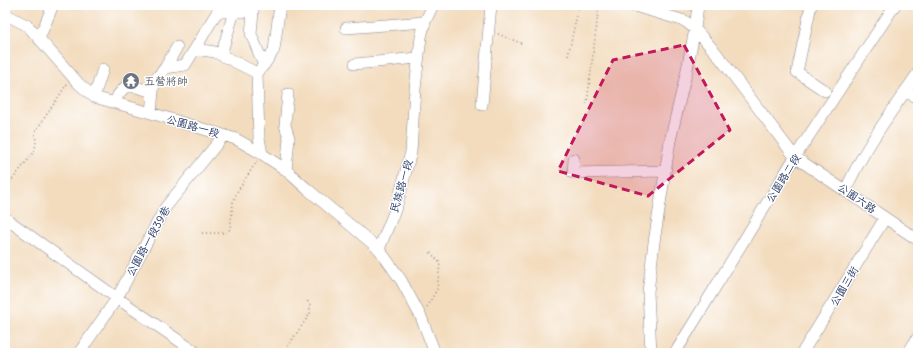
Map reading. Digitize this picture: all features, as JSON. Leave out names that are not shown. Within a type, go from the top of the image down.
[{"type":"street","points":[[39,39],[53,5]]},
{"type":"street","points":[[260,69],[274,50],[280,5]]},
{"type":"street","name":"民族路一段","points":[[379,249],[397,205],[411,152],[421,37],[425,22],[433,5]]},
{"type":"street","points":[[482,105],[491,5]]},
{"type":"street","name":"公園六路","points":[[631,5],[686,21],[717,54],[795,157],[918,240]]},
{"type":"street","points":[[651,353],[648,292],[654,242],[670,140],[686,74],[698,5]]},
{"type":"street","points":[[811,5],[797,72],[825,91]]},
{"type":"street","name":"公園路二段","points":[[675,353],[795,157],[895,5]]},
{"type":"street","points":[[165,68],[185,65],[218,12],[234,12],[253,9],[251,34],[260,69],[259,138],[262,154]]},
{"type":"street","points":[[221,55],[234,12]]},
{"type":"street","name":"公園路一段","points":[[6,16],[28,26],[79,84],[94,97],[236,138],[286,170],[379,249]]},
{"type":"street","points":[[346,28],[425,22]]},
{"type":"street","points":[[151,113],[154,81],[165,68],[177,47]]},
{"type":"street","points":[[195,49],[215,52],[260,69]]},
{"type":"street","points":[[355,64],[418,58]]},
{"type":"street","points":[[94,97],[103,69]]},
{"type":"street","points":[[846,190],[852,174],[874,138],[918,73]]},
{"type":"street","points":[[115,103],[118,95],[125,87],[136,87],[153,92]]},
{"type":"street","points":[[905,91],[918,98]]},
{"type":"street","points":[[286,170],[289,138],[285,125],[288,94]]},
{"type":"street","name":"公園路一段39巷","points":[[79,353],[116,298],[165,208],[224,135]]},
{"type":"street","points":[[574,159],[573,173],[665,171]]},
{"type":"street","points":[[5,218],[116,298],[197,353]]},
{"type":"street","name":"公園三街","points":[[802,353],[885,218]]},
{"type":"street","points":[[379,249],[401,280],[421,317],[435,353]]},
{"type":"street","points":[[908,353],[918,337]]},
{"type":"path","points":[[568,56],[579,5]]},
{"type":"path","points":[[587,104],[599,5]]},
{"type":"path","points":[[489,30],[523,44]]},
{"type":"path","points":[[5,189],[34,152],[36,144],[34,132],[72,76]]},
{"type":"path","points":[[202,233],[226,233],[230,229],[233,202],[237,192],[262,154]]},
{"type":"path","points":[[421,317],[437,289],[439,276],[440,263],[429,251]]},
{"type":"path","points":[[283,353],[310,314],[310,305],[306,299]]},
{"type":"highlighted area","points":[[684,45],[730,130],[648,196],[558,171],[613,60]]},
{"type":"place","name":"五營將帥","points":[[131,81]]}]
